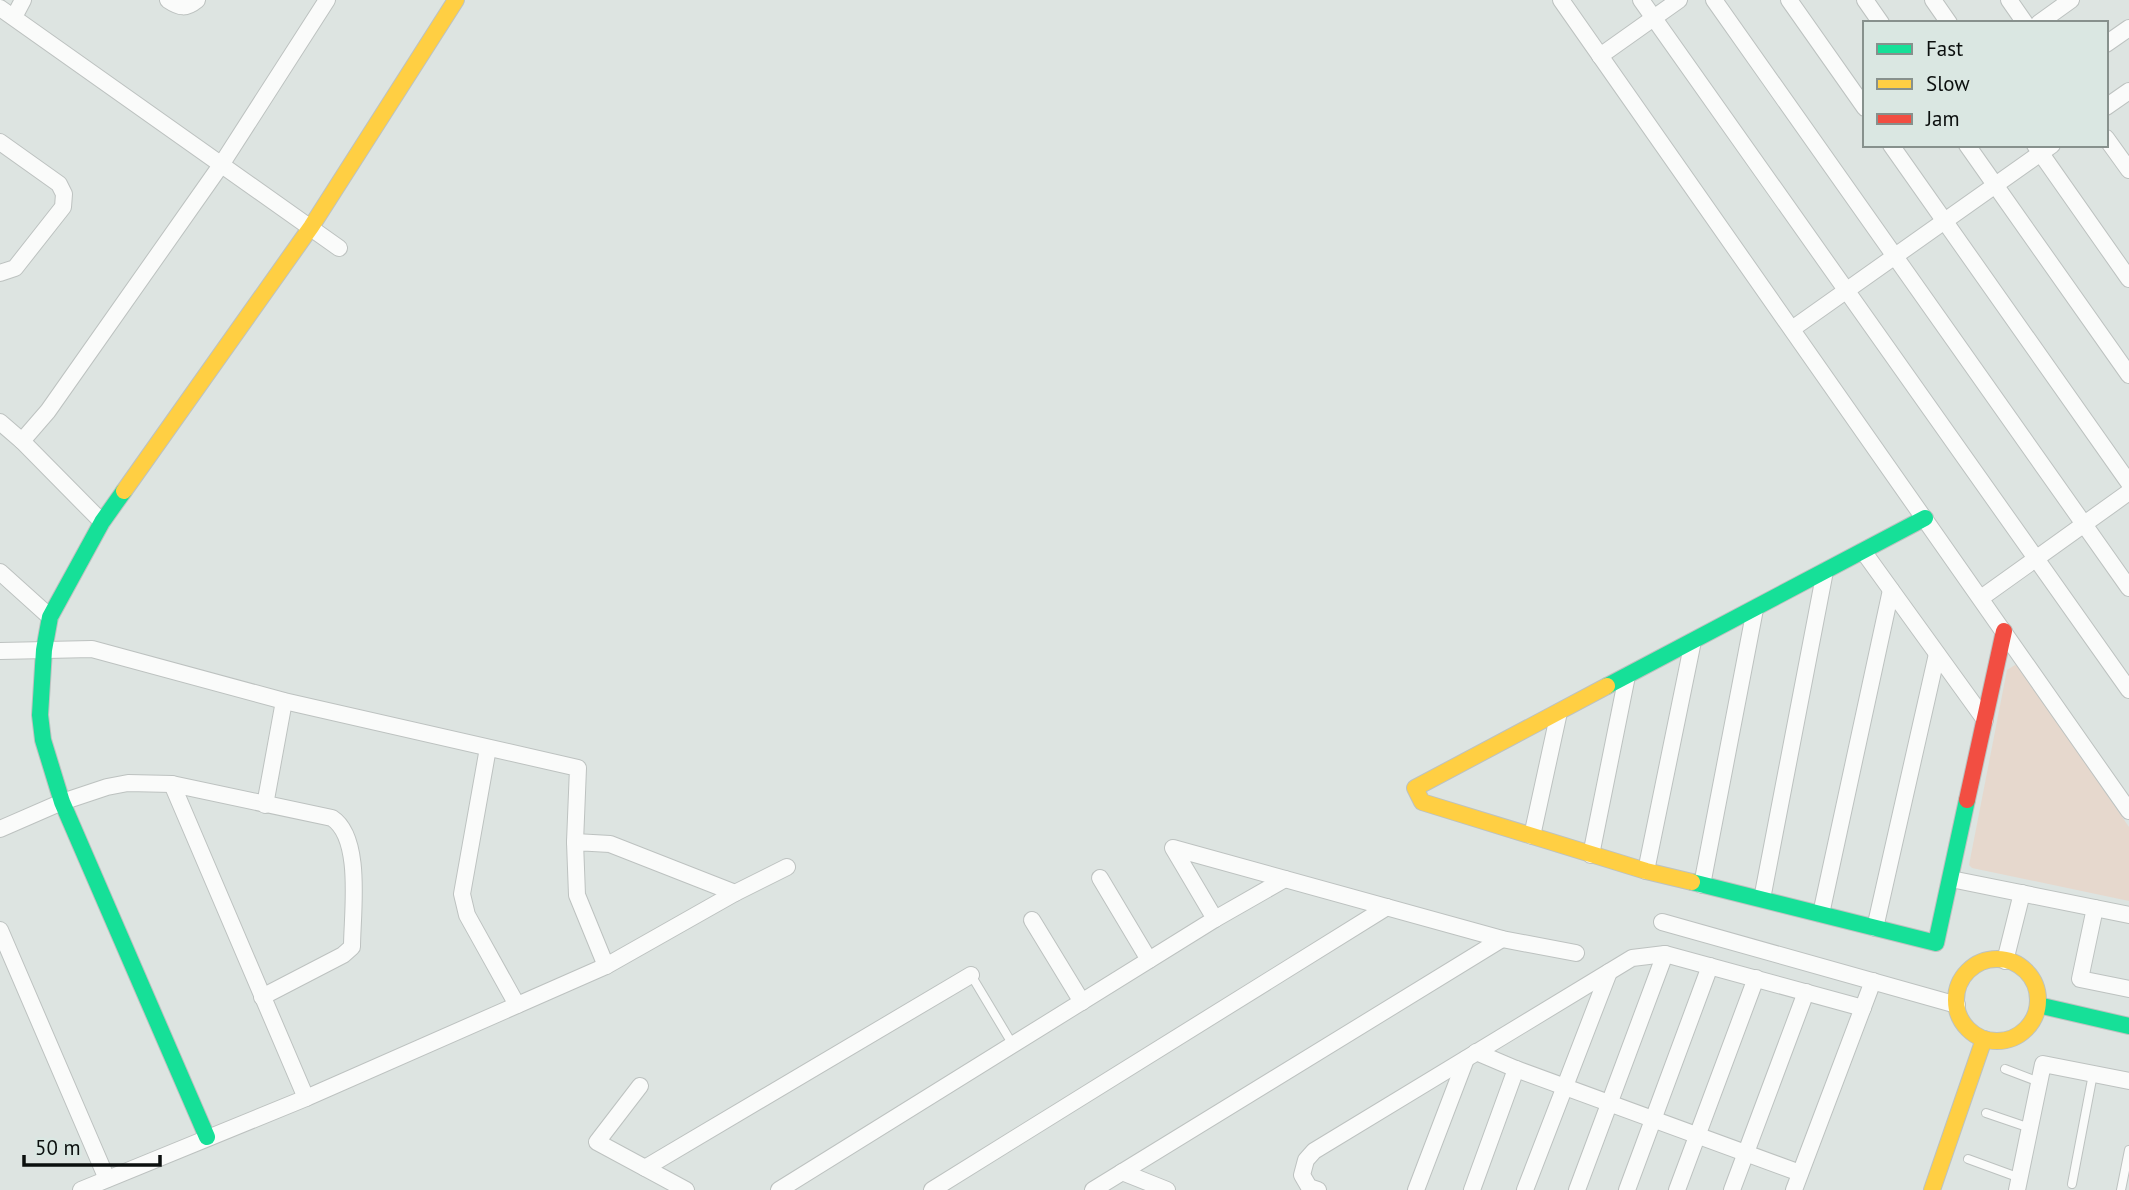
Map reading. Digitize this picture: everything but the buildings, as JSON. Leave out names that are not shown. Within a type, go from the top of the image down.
[{"type":"street","points":[[14,18],[23,0]]},
{"type":"street","points":[[168,0],[178,7],[188,7],[197,0]]},
{"type":"street","points":[[22,441],[48,411],[221,165],[327,0]]},
{"type":"street","points":[[207,1137],[62,802],[40,715],[44,650],[50,617],[102,522],[311,227],[456,0]]},
{"type":"street","points":[[1561,0],[2129,811]]},
{"type":"street","points":[[1641,0],[2129,690]]},
{"type":"street","points":[[1600,56],[1679,0]]},
{"type":"street","points":[[1714,0],[2129,588]]},
{"type":"street","points":[[1788,0],[1863,105]]},
{"type":"street","points":[[1865,0],[1880,21]]},
{"type":"street","points":[[1933,0],[1948,21]]},
{"type":"street","points":[[2009,0],[2024,21]]},
{"type":"street","points":[[2042,21],[2071,0]]},
{"type":"street","points":[[0,8],[339,248]]},
{"type":"street","points":[[2108,43],[2129,28]]},
{"type":"street","points":[[2108,106],[2129,91]]},
{"type":"street","points":[[2108,141],[2128,166]]},
{"type":"street","points":[[0,142],[59,184],[64,194],[63,207],[15,268],[0,273]]},
{"type":"street","points":[[1892,147],[2129,483]]},
{"type":"street","points":[[1969,147],[2129,375]]},
{"type":"street","points":[[1792,329],[1996,185],[2042,148],[2129,279]]},
{"type":"street","points":[[0,422],[102,522]]},
{"type":"street","points":[[1980,598],[2129,492]]},
{"type":"street","points":[[1925,518],[1415,788],[1422,802],[1646,871],[1936,943],[2004,631]]},
{"type":"street","points":[[1863,551],[1985,720]]},
{"type":"street","points":[[1762,899],[1825,571]]},
{"type":"street","points":[[0,572],[50,617]]},
{"type":"street","points":[[1821,914],[1891,590]]},
{"type":"street","points":[[1702,885],[1755,609]]},
{"type":"street","points":[[1646,871],[1693,641]]},
{"type":"street","points":[[0,651],[92,649],[284,701],[578,768],[575,842],[577,895],[606,966]]},
{"type":"street","points":[[1875,928],[1937,654]]},
{"type":"street","points":[[1591,855],[1627,676]]},
{"type":"street","points":[[265,805],[284,701]]},
{"type":"street","points":[[1532,836],[1559,712]]},
{"type":"street","points":[[488,748],[462,894],[467,915],[517,1005]]},
{"type":"street","points":[[172,784],[306,1098]]},
{"type":"street","points":[[0,829],[62,802],[117,785],[172,784],[332,818],[339,823],[353,864],[352,947],[343,955],[262,997]]},
{"type":"street","points":[[575,842],[610,844],[734,893]]},
{"type":"street","points":[[1215,919],[1173,848],[1502,939],[1576,953]]},
{"type":"street","points":[[81,1190],[306,1098],[606,966],[734,893],[787,867]]},
{"type":"street","points":[[1100,878],[1149,960]]},
{"type":"street","points":[[779,1190],[1215,919],[1285,879]]},
{"type":"street","points":[[1951,879],[2129,915]]},
{"type":"street","points":[[2005,961],[2022,893]]},
{"type":"street","points":[[932,1190],[1387,907]]},
{"type":"street","points":[[2095,908],[2080,979],[2129,989]]},
{"type":"street","points":[[1032,920],[1082,1002]]},
{"type":"street","points":[[1662,922],[1957,1005]]},
{"type":"street","points":[[0,930],[107,1179]]},
{"type":"street","points":[[1093,1190],[1502,939]]},
{"type":"street","points":[[1318,1190],[1309,1186],[1302,1175],[1306,1160],[1314,1151],[1632,958],[1665,954],[1863,1008]]},
{"type":"street","points":[[1577,1190],[1665,954]]},
{"type":"street","points":[[2005,961],[2015,964],[2030,977],[2035,986],[2038,1005],[2030,1024],[2014,1037],[1994,1041],[1984,1039],[1967,1028],[1961,1020],[1957,1005],[1958,990],[1967,973],[1984,962],[2005,961]]},
{"type":"street","points":[[1627,1190],[1710,966]]},
{"type":"street","points":[[1525,1190],[1609,972]]},
{"type":"street","points":[[645,1168],[971,975]]},
{"type":"street","points":[[1677,1190],[1756,978]]},
{"type":"street","points":[[1794,1190],[1873,981]]},
{"type":"street","points":[[1732,1190],[1806,992]]},
{"type":"street","points":[[2038,1005],[2129,1027]]},
{"type":"street","points":[[1932,1190],[1984,1039]]},
{"type":"street","points":[[1471,1056],[1516,1069],[1800,1173]]},
{"type":"street","points":[[1416,1190],[1471,1056]]},
{"type":"street","points":[[2018,1184],[2043,1064],[2129,1081]]},
{"type":"street","points":[[1472,1190],[1516,1069]]},
{"type":"street","points":[[640,1086],[597,1142],[686,1190]]},
{"type":"street","points":[[1122,1172],[1167,1190]]},
{"type":"lane","points":[[971,975],[1013,1045]]},
{"type":"lane","points":[[2005,1069],[2039,1082]]},
{"type":"lane","points":[[2072,1185],[2093,1074]]},
{"type":"lane","points":[[1986,1113],[2029,1128]]},
{"type":"lane","points":[[2121,1190],[2129,1150]]},
{"type":"lane","points":[[1968,1159],[2018,1184]]},
{"type":"shaded area","points":[[2015,665],[2021,668],[2129,827],[2129,901],[1972,868],[1969,865],[2007,670]]},
{"type":"traffic: fast","points":[[124,491],[102,522],[50,617],[44,650],[40,715],[43,740],[62,802],[207,1137]]},
{"type":"traffic: fast","points":[[1607,686],[1925,518]]},
{"type":"traffic: fast","points":[[1692,882],[1936,943],[1967,800]]},
{"type":"traffic: fast","points":[[2038,1005],[2129,1026]]},
{"type":"traffic: slow","points":[[124,491],[311,227],[456,0]]},
{"type":"traffic: slow","points":[[1607,686],[1415,788],[1422,802],[1646,871],[1692,882]]},
{"type":"traffic: slow","points":[[1997,959],[2013,963],[2026,971],[2034,984],[2038,1000],[2034,1016],[2026,1029],[2013,1037],[1997,1041],[1981,1037],[1968,1029],[1960,1016],[1956,1000],[1960,984],[1968,971],[1981,963],[1997,959]]},
{"type":"traffic: slow","points":[[1932,1190],[1984,1039]]},
{"type":"traffic: jam","points":[[1967,800],[2004,631]]}]
